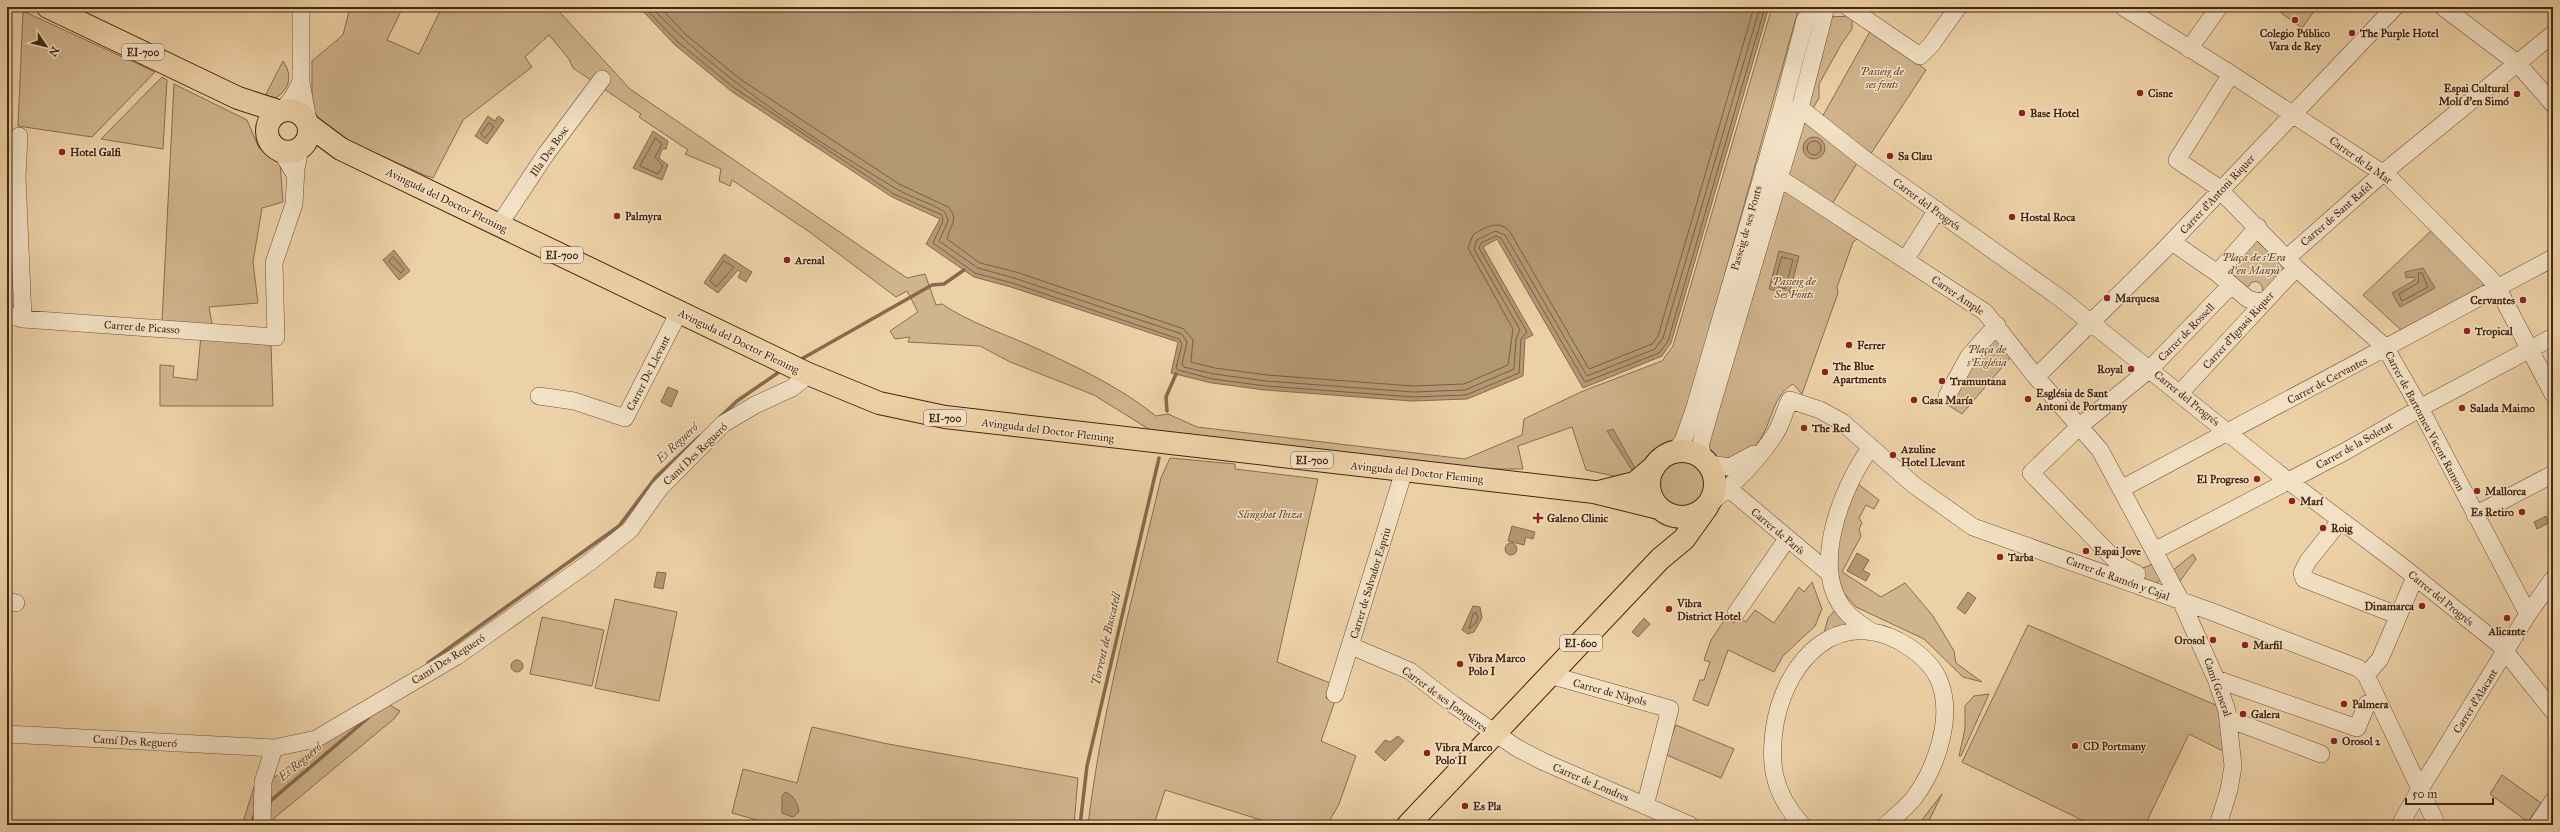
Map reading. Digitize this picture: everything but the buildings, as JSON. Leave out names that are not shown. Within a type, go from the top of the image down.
[{"type":"main road","name":"Avinguda del Doctor Fleming","points":[[48,7],[276,116],[297,111],[309,124],[341,149],[795,368],[879,403],[945,418],[1594,492],[1662,511]]},
{"type":"main road","name":"Avinguda del Doctor Fleming","points":[[276,116],[268,138],[294,149],[341,149]]},
{"type":"main road","points":[[294,149],[309,138],[309,124]]},
{"type":"main road","points":[[1675,451],[1687,451],[1707,462],[1716,483],[1708,505],[1698,514],[1687,518],[1675,517],[1662,511],[1652,499],[1649,489],[1649,477],[1654,467],[1663,457],[1675,451]]},
{"type":"main road","name":"Avinguda del Doctor Fleming","points":[[1594,492],[1634,484],[1654,467]]},
{"type":"main road","name":"EI-600","points":[[1408,825],[1660,559],[1684,539],[1708,505]]},
{"type":"main road","name":"EI-600","points":[[1660,559],[1670,538],[1668,522],[1662,511]]},
{"type":"street","points":[[301,7],[301,82],[309,124]]},
{"type":"street","name":"Passeig de ses Fonts","points":[[1707,462],[1700,446],[1771,173],[1781,112],[1805,20],[1819,7]]},
{"type":"street","name":"Passeig de ses Fonts","points":[[1675,451],[1683,441],[1695,407],[1771,173],[1800,108],[1826,7]]},
{"type":"street","points":[[1848,7],[1865,12],[1926,50],[1958,7]]},
{"type":"street","name":"Carrer de la Mar","points":[[2123,7],[2189,49],[2232,74],[2384,173],[2488,276],[2497,287],[2553,394]]},
{"type":"street","points":[[2189,49],[2219,7]]},
{"type":"street","name":"Carrer d'Antoni Riquer","points":[[2036,377],[2172,242],[2395,7]]},
{"type":"street","points":[[2443,7],[2518,63],[2553,104]]},
{"type":"street","name":"Carrer de Sant Rafel","points":[[2292,263],[2384,173],[2553,34]]},
{"type":"street","name":"Carrer de Bartomeu Vicent Ramon","points":[[2232,74],[2177,160],[2220,190],[2292,263],[2385,347],[2420,408],[2528,614]]},
{"type":"street","name":"Illa Des Bosc","points":[[499,225],[546,154],[602,79]]},
{"type":"street","points":[[276,116],[294,97],[301,82]]},
{"type":"street","points":[[1781,112],[1800,108]]},
{"type":"street","name":"Carrer del Progrés","points":[[1800,108],[1863,158],[2092,323],[2288,481],[2415,577],[2506,652],[2553,711]]},
{"type":"street","points":[[15,317],[19,136]]},
{"type":"street","name":"Carrer de Picasso","points":[[15,317],[276,337],[274,263],[294,204],[296,176],[294,149]]},
{"type":"street","name":"Carrer Ample","points":[[1771,173],[1975,305],[1997,325],[2036,377],[2081,426],[2100,450],[2181,601]]},
{"type":"street","points":[[1905,260],[1937,210]]},
{"type":"street","points":[[2217,273],[2258,227]]},
{"type":"street","points":[[2172,242],[2217,273],[2253,302],[2266,300]]},
{"type":"street","name":"Carrer de Cervantes","points":[[2121,488],[2228,433],[2385,347],[2553,258]]},
{"type":"street","name":"Carrer d'Ignasi Riquer","points":[[2180,393],[2266,300],[2292,263]]},
{"type":"street","name":"Carrer de Rossell","points":[[2138,580],[2121,566],[2031,473],[2081,426],[2150,369],[2231,285]]},
{"type":"street","name":"Carrer De Llevant","points":[[539,396],[574,401],[625,418],[680,312]]},
{"type":"street","points":[[1947,396],[1969,356],[1997,325]]},
{"type":"street","name":"Carrer de la Soletat","points":[[2138,580],[2145,562],[2288,481],[2346,451],[2420,408],[2553,337]]},
{"type":"street","name":"Camí Des Regueró","points":[[7,734],[274,748],[316,738],[470,647],[590,562],[630,530],[659,489],[723,424],[754,406],[792,388],[802,380],[795,368]]},
{"type":"street","name":"Carrer de Ramón y Cajal","points":[[1708,505],[1747,471],[1776,433],[1790,400],[1803,402],[1830,414],[1871,447],[1914,485],[1974,526],[2138,580],[2156,591],[2181,601],[2346,662],[2366,675]]},
{"type":"street","name":"Carrer de Ramón y Cajal","points":[[1707,462],[1721,467],[1734,466],[1766,446]]},
{"type":"street","points":[[1871,447],[1846,491],[1838,512],[1831,546],[1829,573],[1838,599],[1849,615],[1871,632]]},
{"type":"street","name":"Carrer de Salvador Espriu","points":[[1335,694],[1404,471]]},
{"type":"street","points":[[2475,515],[2553,474]]},
{"type":"street","name":"Carrer de París","points":[[1728,488],[1786,539],[1829,573]]},
{"type":"street","points":[[2340,521],[2308,562],[2302,573],[2304,579],[2397,616]]},
{"type":"street","points":[[1736,613],[1786,539]]},
{"type":"street","points":[[2415,577],[2397,616],[2380,659],[2366,675],[2437,825]]},
{"type":"street","points":[[2156,591],[2168,579]]},
{"type":"street","name":"Carrer d'Alacant","points":[[2400,825],[2420,788],[2506,652],[2528,614],[2553,580]]},
{"type":"street","name":"Camí General","points":[[2181,601],[2216,678],[2230,719],[2233,766],[2229,790],[2218,825]]},
{"type":"street","points":[[1802,825],[1780,796],[1772,766],[1772,738],[1779,706],[1793,672],[1807,654],[1822,642],[1844,633],[1871,632],[1890,637],[1906,645],[1920,655],[1931,666],[1942,693],[1945,717],[1939,746],[1929,772],[1914,797],[1886,825]]},
{"type":"street","name":"Carrer de ses Jonqueres","points":[[1351,646],[1410,671],[1494,734]]},
{"type":"street","name":"Carrer de Nàpols","points":[[1550,675],[1670,708],[1645,806]]},
{"type":"street","points":[[2216,678],[2357,728],[2367,704],[2378,700]]},
{"type":"street","points":[[2230,719],[2321,754]]},
{"type":"street","name":"Carrer de Londres","points":[[1494,734],[1544,762],[1690,825]]},
{"type":"street","points":[[263,821],[262,792],[274,748]]},
{"type":"street","points":[[2537,825],[2553,801]]},
{"type":"green space","points":[[350,7],[403,7],[387,40],[419,54],[442,7],[555,7],[630,89],[907,278],[925,274],[936,305],[942,304],[973,321],[1079,368],[1127,395],[1156,416],[1168,414],[1197,427],[1465,459],[1522,435],[1524,419],[1583,391],[1662,361],[1673,346],[1772,7],[1799,7],[1680,436],[1623,478],[1586,470],[1572,427],[1518,446],[1523,469],[1474,469],[1155,433],[1094,395],[1010,362],[980,346],[908,342],[910,337],[895,339],[890,331],[918,312],[907,291],[896,297],[811,233],[732,180],[730,186],[719,181],[721,169],[685,154],[688,150],[639,117],[641,114],[573,68],[569,59],[549,35],[525,57],[532,67],[463,120],[433,178],[424,175],[327,131],[316,118],[312,100],[312,61],[343,35]]},
{"type":"green space","points":[[2285,7],[2317,7],[2302,28],[2281,13]]},
{"type":"green space","points":[[23,11],[155,72],[92,137],[18,126]]},
{"type":"green space","name":"Passeig de ses fonts","points":[[1852,16],[1852,29],[1842,43],[1819,84],[1819,98],[1812,110],[1804,103],[1828,17]]},
{"type":"green space","name":"Passeig de ses fonts","points":[[1872,28],[1926,70],[1870,155],[1821,119]]},
{"type":"green space","points":[[283,61],[289,75],[286,88],[277,97],[262,102]]},
{"type":"green space","points":[[162,77],[167,80],[163,149],[101,139]]},
{"type":"green space","points":[[174,84],[247,120],[259,148],[280,162],[283,202],[262,208],[253,262],[258,303],[209,307],[213,329],[162,321]]},
{"type":"green space","points":[[1804,116],[1859,160],[1832,204],[1786,175]]},
{"type":"green space","name":"Passeig de Ses Fonts","points":[[1790,191],[1860,237],[1853,242],[1837,287],[1838,293],[1802,394],[1793,384],[1785,390],[1775,405],[1765,431],[1753,448],[1742,454],[1719,462],[1709,453],[1708,425],[1778,193]]},
{"type":"green space","points":[[2432,230],[2486,285],[2401,330],[2363,295]]},
{"type":"green space","name":"Plaça de s'Era d'en Manyà","points":[[2254,238],[2283,267],[2284,272],[2263,297],[2257,298],[2252,297],[2259,297],[2263,290],[2259,283],[2252,282],[2247,288],[2247,293],[2250,296],[2240,290],[2221,272]]},
{"type":"green space","name":"Plaça de s'Església","points":[[1988,324],[2010,353],[2010,358],[1962,414],[1942,401]]},
{"type":"green space","points":[[201,335],[271,344],[273,406],[160,406],[160,365],[174,366],[173,377],[197,380]]},
{"type":"green space","name":"Slingshot Ibiza","points":[[1170,458],[1235,464],[1235,469],[1318,479],[1277,662],[1330,683],[1326,698],[1335,701],[1321,741],[1356,756],[1339,804],[1327,825],[1277,825],[1165,790],[1154,825],[1088,825],[1094,781],[1110,694],[1161,478]]},
{"type":"green space","points":[[1683,458],[1693,460],[1701,466],[1707,474],[1709,484],[1707,494],[1701,502],[1693,508],[1683,510],[1673,508],[1665,502],[1659,494],[1657,484],[1659,474],[1665,466],[1673,460]]},
{"type":"green space","points":[[1858,484],[1879,500],[1874,509],[1866,505],[1859,518],[1862,523],[1859,529],[1861,536],[1842,572],[1881,597],[1905,583],[1933,616],[1954,651],[1956,663],[1982,682],[1963,677],[1924,639],[1856,607],[1842,591],[1836,565],[1842,520]]},
{"type":"green space","points":[[2193,554],[2196,559],[2180,581],[2172,571]]},
{"type":"green space","points":[[2153,564],[2161,580],[2155,584],[2143,578],[2143,568]]},
{"type":"green space","points":[[1812,582],[1822,609],[1815,626],[1783,656],[1774,672],[1728,650],[1708,706],[1693,700],[1700,680],[1704,680],[1710,662],[1704,660],[1711,640],[1726,618],[1734,623],[1738,616],[1746,622],[1755,610],[1774,623],[1799,587],[1804,592]]},
{"type":"green space","points":[[615,599],[677,612],[659,701],[595,688]]},
{"type":"green space","points":[[1838,607],[1851,625],[1824,633],[1828,618]]},
{"type":"green space","points":[[542,617],[604,630],[592,686],[530,674]]},
{"type":"green space","name":"CD Portmany","points":[[2028,625],[2218,706],[2227,753],[2189,734],[2145,825],[2092,825],[1962,762]]},
{"type":"green space","points":[[1989,694],[1961,756],[1959,756],[1965,729],[1965,706],[1974,696]]},
{"type":"green space","points":[[388,704],[400,711],[395,718],[266,825],[272,779],[306,754]]},
{"type":"green space","points":[[1676,725],[1734,749],[1721,778],[1664,754]]},
{"type":"green space","points":[[812,727],[888,744],[1078,778],[1074,825],[756,825],[757,820],[732,813],[743,769],[797,783]]},
{"type":"green space","points":[[264,755],[256,825],[241,825],[243,822]]},
{"type":"green space","points":[[2502,775],[2541,803],[2528,822],[2490,794]]},
{"type":"green space","points":[[1942,794],[1927,825],[1918,825]]},
{"type":"water","points":[[639,7],[1769,7],[1671,343],[1662,356],[1583,388],[1497,239],[1483,247],[1533,335],[1525,339],[1523,376],[1467,399],[1412,401],[1265,390],[1212,383],[1171,373],[1178,342],[1011,287],[974,277],[926,244],[940,219],[892,197],[731,91],[675,45]]},
{"type":"water","points":[[488,116],[495,121],[498,116],[504,120],[487,144],[475,136]]},
{"type":"water","points":[[653,131],[668,141],[666,149],[662,149],[659,158],[668,165],[662,180],[633,168]]},
{"type":"water","points":[[1814,137],[1822,140],[1825,148],[1822,156],[1814,159],[1806,156],[1803,148],[1806,140]]},
{"type":"water","points":[[394,250],[410,271],[399,280],[383,260]]},
{"type":"water","points":[[1779,251],[1799,256],[1789,294],[1769,289]]},
{"type":"water","points":[[724,254],[752,272],[746,282],[738,277],[741,272],[738,270],[718,293],[704,283]]},
{"type":"water","points":[[2423,268],[2435,288],[2400,307],[2392,293],[2415,280],[2414,277],[2406,278],[2405,272]]},
{"type":"water","points":[[668,387],[678,391],[671,407],[661,402]]},
{"type":"water","points":[[1613,429],[1635,468],[1632,470],[1607,431]]},
{"type":"water","points":[[2546,516],[2549,523],[2537,529],[2534,522]]},
{"type":"water","points":[[1512,526],[1535,532],[1533,539],[1526,537],[1524,545],[1508,541]]},
{"type":"water","points":[[1509,543],[1513,543],[1517,549],[1513,555],[1509,555],[1505,551],[1505,547]]},
{"type":"water","points":[[1857,553],[1869,560],[1863,570],[1870,574],[1866,581],[1847,571]]},
{"type":"water","points":[[657,572],[666,573],[663,589],[654,587]]},
{"type":"water","points":[[1968,592],[1976,598],[1965,614],[1957,608]]},
{"type":"water","points":[[1473,606],[1480,607],[1482,618],[1474,632],[1468,634],[1462,630]]},
{"type":"water","points":[[1644,618],[1650,624],[1638,637],[1632,632]]},
{"type":"water","points":[[515,660],[519,660],[523,666],[519,672],[515,672],[511,668],[511,664]]},
{"type":"water","points":[[1398,736],[1404,741],[1385,761],[1375,752],[1385,740],[1390,742]]},
{"type":"water","points":[[785,792],[793,797],[798,806],[799,812],[793,817],[782,813],[782,796]]},
{"type":"waterway","name":"Es Regueró","points":[[798,361],[932,285],[944,284],[964,270]]},
{"type":"waterway","name":"Es Regueró","points":[[720,417],[737,401],[782,370]]},
{"type":"waterway","name":"Torrent de Buscatell","points":[[1167,411],[1166,397],[1176,374]]},
{"type":"waterway","name":"Es Regueró","points":[[428,663],[619,526],[656,477],[700,436]]},
{"type":"waterway","name":"Torrent de Buscatell","points":[[1080,825],[1087,766],[1159,458]]},
{"type":"waterway","name":"Es Regueró","points":[[268,803],[368,718]]},
{"type":"waterway","name":"Es Regueró","points":[[251,825],[255,813]]},
{"type":"place","name":"Colegio Público Vara de Rey","points":[[2295,20]]},
{"type":"place","name":"The Purple Hotel","points":[[2352,33]]},
{"type":"place","name":"Cisne","points":[[2140,93]]},
{"type":"place","name":"Espai Cultural Molí d'en Simó","points":[[2517,94]]},
{"type":"place","name":"Base Hotel","points":[[2022,113]]},
{"type":"place","name":"Hotel Galfi","points":[[62,152]]},
{"type":"place","name":"Sa Clau","points":[[1890,156]]},
{"type":"place","name":"Palmyra","points":[[617,216]]},
{"type":"place","name":"Hostal Roca","points":[[2012,217]]},
{"type":"place","name":"Arenal","points":[[787,260]]},
{"type":"place","name":"Marquesa","points":[[2107,298]]},
{"type":"place","name":"Cervantes","points":[[2523,300]]},
{"type":"place","name":"Tropical","points":[[2467,331]]},
{"type":"place","name":"Ferrer","points":[[1849,345]]},
{"type":"place","name":"Royal","points":[[2131,369]]},
{"type":"place","name":"The Blue Apartments","points":[[1825,372]]},
{"type":"place","name":"Tramuntana","points":[[1942,381]]},
{"type":"place","name":"Església de Sant Antoni de Portmany","points":[[2028,399]]},
{"type":"place","name":"Casa María","points":[[1914,400]]},
{"type":"place","name":"Salada Maimo","points":[[2462,408]]},
{"type":"place","name":"The Red","points":[[1804,428]]},
{"type":"place","name":"Azuline Hotel Llevant","points":[[1893,455]]},
{"type":"place","name":"El Progreso","points":[[2257,479]]},
{"type":"place","name":"Mallorca","points":[[2477,491]]},
{"type":"place","name":"Marí","points":[[2292,501]]},
{"type":"place","name":"Es Retiro","points":[[2522,512]]},
{"type":"place","name":"Galeno Clinic","points":[[1538,518]]},
{"type":"place","name":"Roig","points":[[2323,528]]},
{"type":"place","name":"Espai Jove","points":[[2086,551]]},
{"type":"place","name":"Tarba","points":[[2000,557]]},
{"type":"place","name":"Dinamarca","points":[[2422,606]]},
{"type":"place","name":"Vibra District Hotel","points":[[1669,609]]},
{"type":"place","name":"Alicante","points":[[2507,618]]},
{"type":"place","name":"Orosol","points":[[2213,640]]},
{"type":"place","name":"Marfil","points":[[2245,645]]},
{"type":"place","name":"Vibra Marco Polo I","points":[[1460,664]]},
{"type":"place","name":"Palmera","points":[[2344,704]]},
{"type":"place","name":"Galera","points":[[2243,714]]},
{"type":"place","name":"Orosol 2","points":[[2334,741]]},
{"type":"place","name":"CD Portmany","points":[[2075,746]]},
{"type":"place","name":"Vibra Marco Polo II","points":[[1427,753]]},
{"type":"place","name":"Es Pla","points":[[1465,806]]}]
